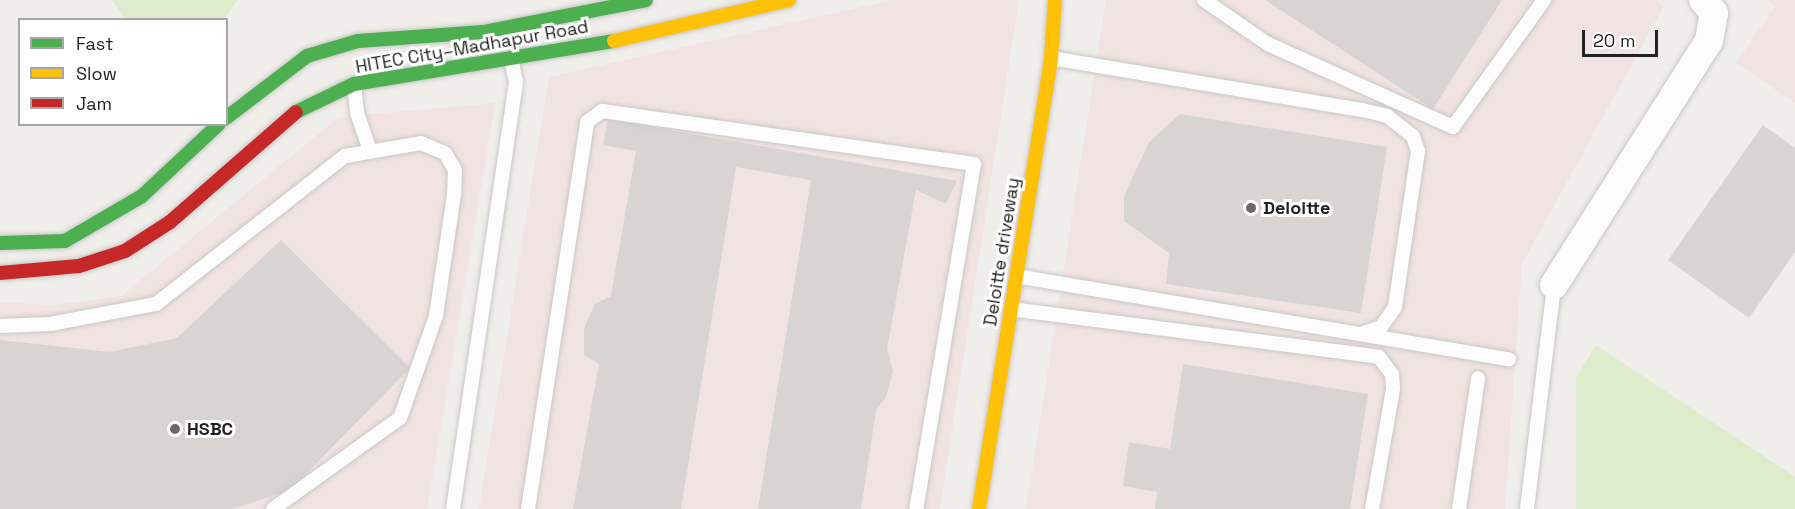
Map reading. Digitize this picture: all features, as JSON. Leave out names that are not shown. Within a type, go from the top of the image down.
[{"type":"main road","name":"HITEC City–Madhapur Road","points":[[228,116],[307,56],[358,41],[483,32],[616,3],[646,0]]},
{"type":"main road","name":"HITEC City–Madhapur Road","points":[[0,273],[79,266],[125,251],[170,222],[294,113],[354,84],[653,35],[789,0]]},
{"type":"main road","name":"Deloitte driveway","points":[[981,509],[1051,58],[1055,0]]},
{"type":"main road","points":[[0,243],[66,241],[142,196],[217,126]]},
{"type":"street","points":[[1554,285],[1709,41],[1714,13],[1703,0]]},
{"type":"lane","points":[[1204,0],[1268,44],[1453,126],[1544,0]]},
{"type":"lane","points":[[1051,58],[1362,110],[1387,116],[1413,136],[1418,152],[1395,307],[1381,327],[1364,333]]},
{"type":"lane","points":[[453,509],[516,82],[511,59]]},
{"type":"lane","points":[[354,84],[357,113],[370,150]]},
{"type":"lane","points":[[528,509],[587,122],[602,111],[974,164],[916,509]]},
{"type":"lane","points":[[0,326],[50,324],[156,304],[345,156],[421,142],[444,153],[455,170],[436,316],[400,418],[273,509]]},
{"type":"lane","points":[[1016,276],[1509,359]]},
{"type":"lane","points":[[1527,509],[1554,285]]},
{"type":"lane","points":[[1011,309],[1379,357],[1392,374],[1393,388],[1372,509]]},
{"type":"lane","points":[[1459,509],[1478,378]]},
{"type":"shaded area","points":[[893,0],[1019,0],[940,509],[479,509],[549,77]]},
{"type":"shaded area","points":[[1106,0],[1656,0],[1664,6],[1522,264],[1505,509],[1026,509]]},
{"type":"shaded area","points":[[1767,0],[1795,0],[1795,103],[1736,63],[1775,6]]},
{"type":"shaded area","points":[[495,103],[427,509],[0,509],[0,302],[54,305],[121,296],[339,117]]},
{"type":"green space","points":[[112,0],[238,0],[225,18],[125,18]]},
{"type":"green space","points":[[1596,345],[1795,477],[1795,509],[1576,509],[1576,378]]},
{"type":"building","points":[[1265,0],[1502,0],[1433,109]]},
{"type":"building","name":"Deloitte","points":[[1180,114],[1387,147],[1361,313],[1166,284],[1169,253],[1124,221],[1124,196],[1149,142]]},
{"type":"building","points":[[608,119],[957,181],[946,204],[916,190],[887,349],[893,371],[886,397],[876,410],[861,509],[758,509],[811,180],[736,167],[681,509],[573,509],[599,364],[584,355],[584,328],[595,304],[611,296],[636,151],[603,145]]},
{"type":"building","points":[[1763,125],[1795,148],[1795,252],[1749,318],[1668,260]]},
{"type":"building","name":"HSBC","points":[[281,240],[410,368],[290,490],[232,509],[0,509],[0,340],[110,352],[177,338]]},
{"type":"building","points":[[1183,364],[1368,394],[1350,509],[1155,509],[1157,492],[1123,486],[1129,442],[1170,449]]},
{"type":"traffic: fast","points":[[228,116],[307,56],[358,41],[483,32],[646,0]]},
{"type":"traffic: fast","points":[[296,112],[354,84],[614,41]]},
{"type":"traffic: fast","points":[[0,243],[65,241],[142,196],[217,126]]},
{"type":"traffic: slow","points":[[614,41],[789,0]]},
{"type":"traffic: slow","points":[[979,509],[1051,58],[1055,0]]},
{"type":"traffic: jam","points":[[0,273],[79,266],[125,251],[170,222],[296,112]]},
{"type":"place","name":"Deloitte","points":[[1251,208]]},
{"type":"place","name":"HSBC","points":[[175,429]]}]
